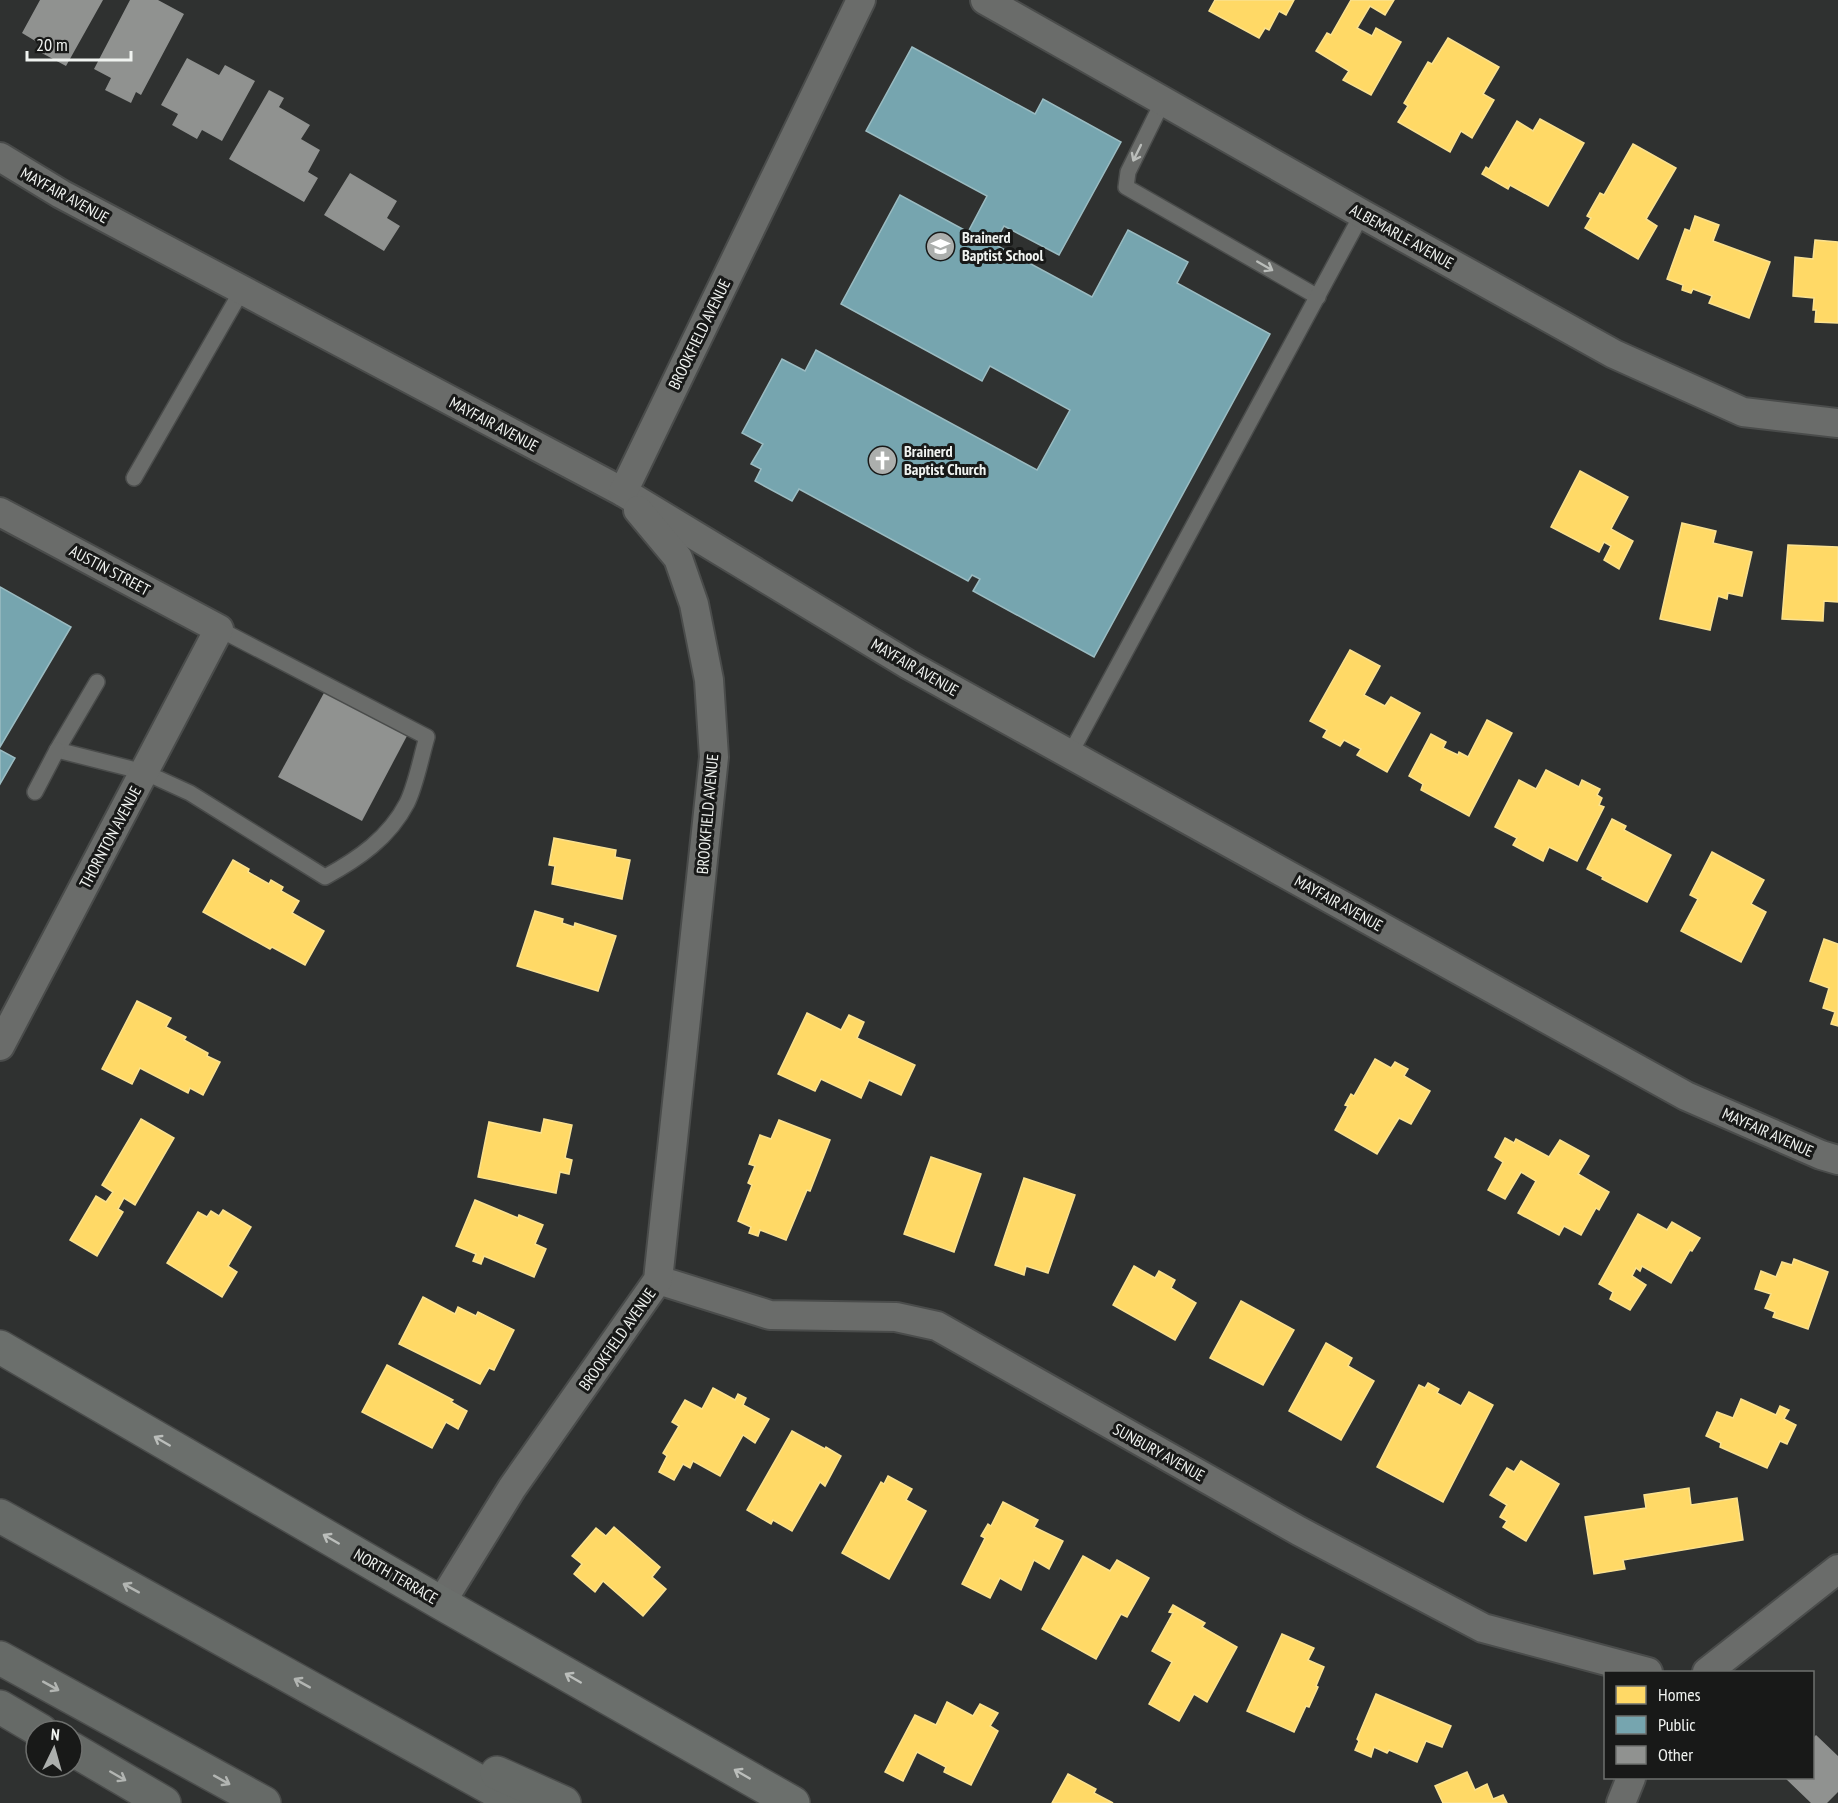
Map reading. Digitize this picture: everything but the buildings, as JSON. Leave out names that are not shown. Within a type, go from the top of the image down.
[{"type":"highway","points":[[0,1516],[518,1803]]},
{"type":"highway","points":[[0,1658],[264,1803]]},
{"type":"highway","points":[[341,1704],[564,1803]]},
{"type":"highway","points":[[0,1707],[24,1721]]},
{"type":"highway","points":[[84,1756],[164,1803]]},
{"type":"street","name":"BROOKFIELD AVENUE","points":[[441,1603],[512,1488],[658,1280],[714,757],[709,680],[694,604],[678,558],[623,492],[861,0]]},
{"type":"street","name":"ALBEMARLE AVENUE","points":[[985,0],[1614,354],[1743,412],[1838,423]]},
{"type":"street","name":"MAYFAIR AVENUE","points":[[0,157],[61,194],[623,492],[909,665],[1686,1096],[1821,1155],[1838,1160]]},
{"type":"street","name":"AUSTIN STREET","points":[[0,512],[219,629]]},
{"type":"street","name":"THORNTON AVENUE","points":[[0,1046],[219,629]]},
{"type":"street","name":"SUNBURY AVENUE","points":[[658,1280],[770,1315],[896,1317],[937,1326],[1299,1531],[1484,1628],[1644,1671]]},
{"type":"street","name":"NORTH TERRACE","points":[[0,1347],[441,1603],[793,1803]]},
{"type":"street","points":[[1708,1671],[1838,1569]]},
{"type":"street","points":[[1621,1803],[1631,1779]]},
{"type":"lane","points":[[1162,101],[1128,172],[1126,187],[1318,297]]},
{"type":"lane","points":[[1070,754],[1362,214]]},
{"type":"lane","points":[[134,478],[242,290]]},
{"type":"lane","points":[[57,750],[144,772],[190,793],[325,877],[355,861],[390,830],[407,802],[427,737],[219,629]]},
{"type":"lane","points":[[36,792],[57,750],[97,682]]},
{"type":"place","name":"Brainerd Baptist School","points":[[941,246]]},
{"type":"place","name":"Brainerd Baptist Church","points":[[883,460]]}]
